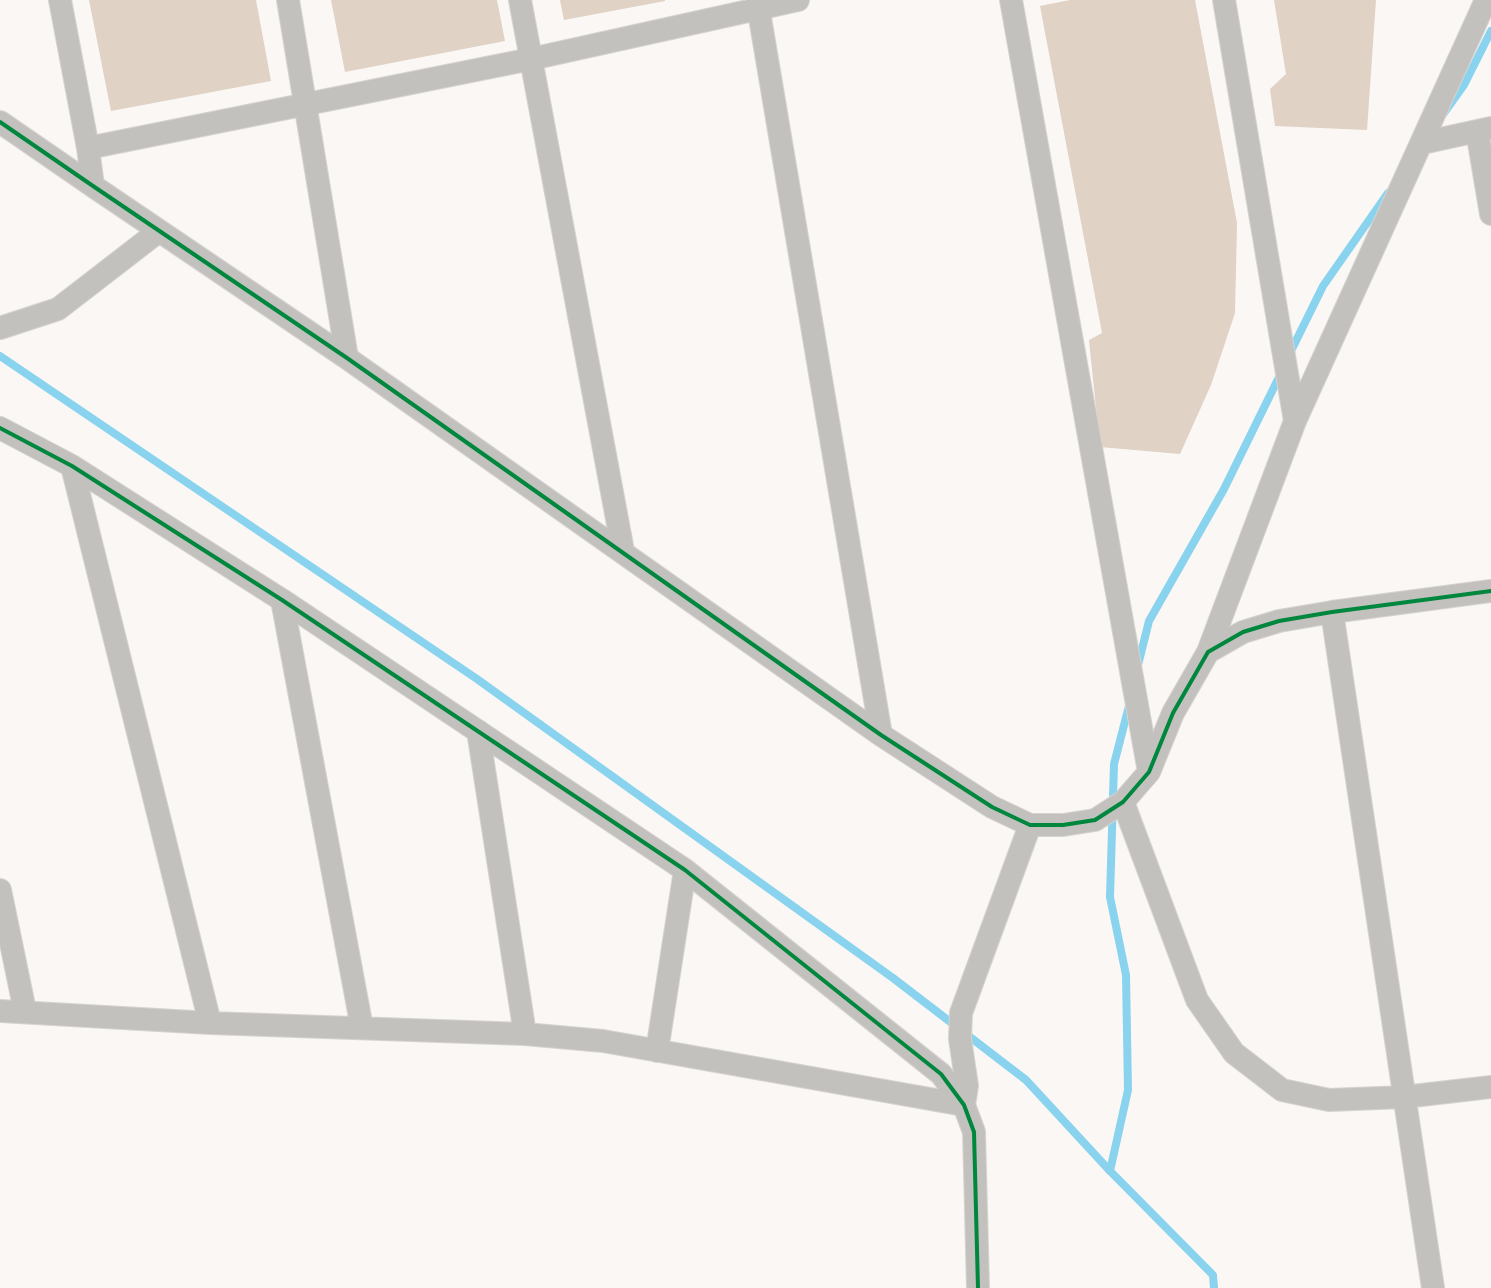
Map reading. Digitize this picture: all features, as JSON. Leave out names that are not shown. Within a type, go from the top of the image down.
[{"type":"street","points":[[60,0],[88,148],[93,186]]},
{"type":"street","points":[[288,0],[347,358]]},
{"type":"street","points":[[520,0],[623,551]]},
{"type":"street","points":[[88,148],[531,59],[758,4],[798,0]]},
{"type":"street","points":[[1011,0],[1149,772]]},
{"type":"street","points":[[1224,0],[1295,421]]},
{"type":"street","points":[[0,122],[347,358],[623,551],[881,735],[992,807],[1030,824],[1063,825],[1095,820],[1123,802],[1149,772],[1173,713],[1208,652],[1295,421],[1486,0]]},
{"type":"street","points":[[758,4],[881,735]]},
{"type":"street","points":[[1422,143],[1484,130],[1491,214]]},
{"type":"street","points":[[0,328],[58,309],[159,231]]},
{"type":"street","points":[[0,428],[72,466],[282,600],[685,870],[941,1074],[964,1104],[974,1132],[978,1288]]},
{"type":"street","points":[[72,466],[210,1023]]},
{"type":"street","points":[[1208,652],[1243,632],[1279,621],[1332,612],[1491,591]]},
{"type":"street","points":[[282,600],[362,1028]]},
{"type":"street","points":[[1332,612],[1433,1288]]},
{"type":"street","points":[[478,731],[525,1034]]},
{"type":"street","points":[[1123,802],[1197,1000],[1234,1053],[1282,1090],[1329,1100],[1404,1097],[1491,1087]]},
{"type":"street","points":[[964,1104],[967,1086],[960,1039],[961,1013],[1030,824]]},
{"type":"street","points":[[657,1051],[685,870]]},
{"type":"street","points":[[0,890],[25,1011]]},
{"type":"street","points":[[0,1011],[25,1011],[210,1023],[525,1034],[603,1041],[964,1104]]},
{"type":"building","points":[[89,0],[256,0],[271,81],[111,111]]},
{"type":"building","points":[[331,0],[497,0],[505,41],[345,72]]},
{"type":"building","points":[[560,0],[665,0],[665,1],[564,20]]},
{"type":"building","points":[[1070,0],[1195,0],[1237,223],[1235,313],[1211,385],[1180,454],[1100,447],[1089,340],[1102,333],[1040,6]]},
{"type":"building","points":[[1274,0],[1376,0],[1367,130],[1275,126],[1270,89],[1286,74]]},
{"type":"waterway","points":[[1444,113],[1464,85],[1491,31]]},
{"type":"waterway","points":[[1289,355],[1323,286],[1388,193]]},
{"type":"waterway","points":[[0,356],[477,679],[893,978],[1026,1080],[1110,1171],[1213,1275],[1214,1288]]},
{"type":"waterway","points":[[1137,669],[1149,621],[1224,489],[1282,371]]},
{"type":"waterway","points":[[1110,1171],[1128,1090],[1126,975],[1110,897],[1114,764],[1130,702]]},
{"type":"cycle path","points":[[0,122],[347,358],[881,735],[992,807],[1030,825],[1063,825],[1095,820],[1123,802],[1149,772],[1173,713],[1208,652],[1243,632],[1279,621],[1332,612],[1491,591]]},
{"type":"cycle path","points":[[0,428],[72,466],[282,600],[685,870],[941,1074],[964,1105],[974,1132],[978,1288]]}]
